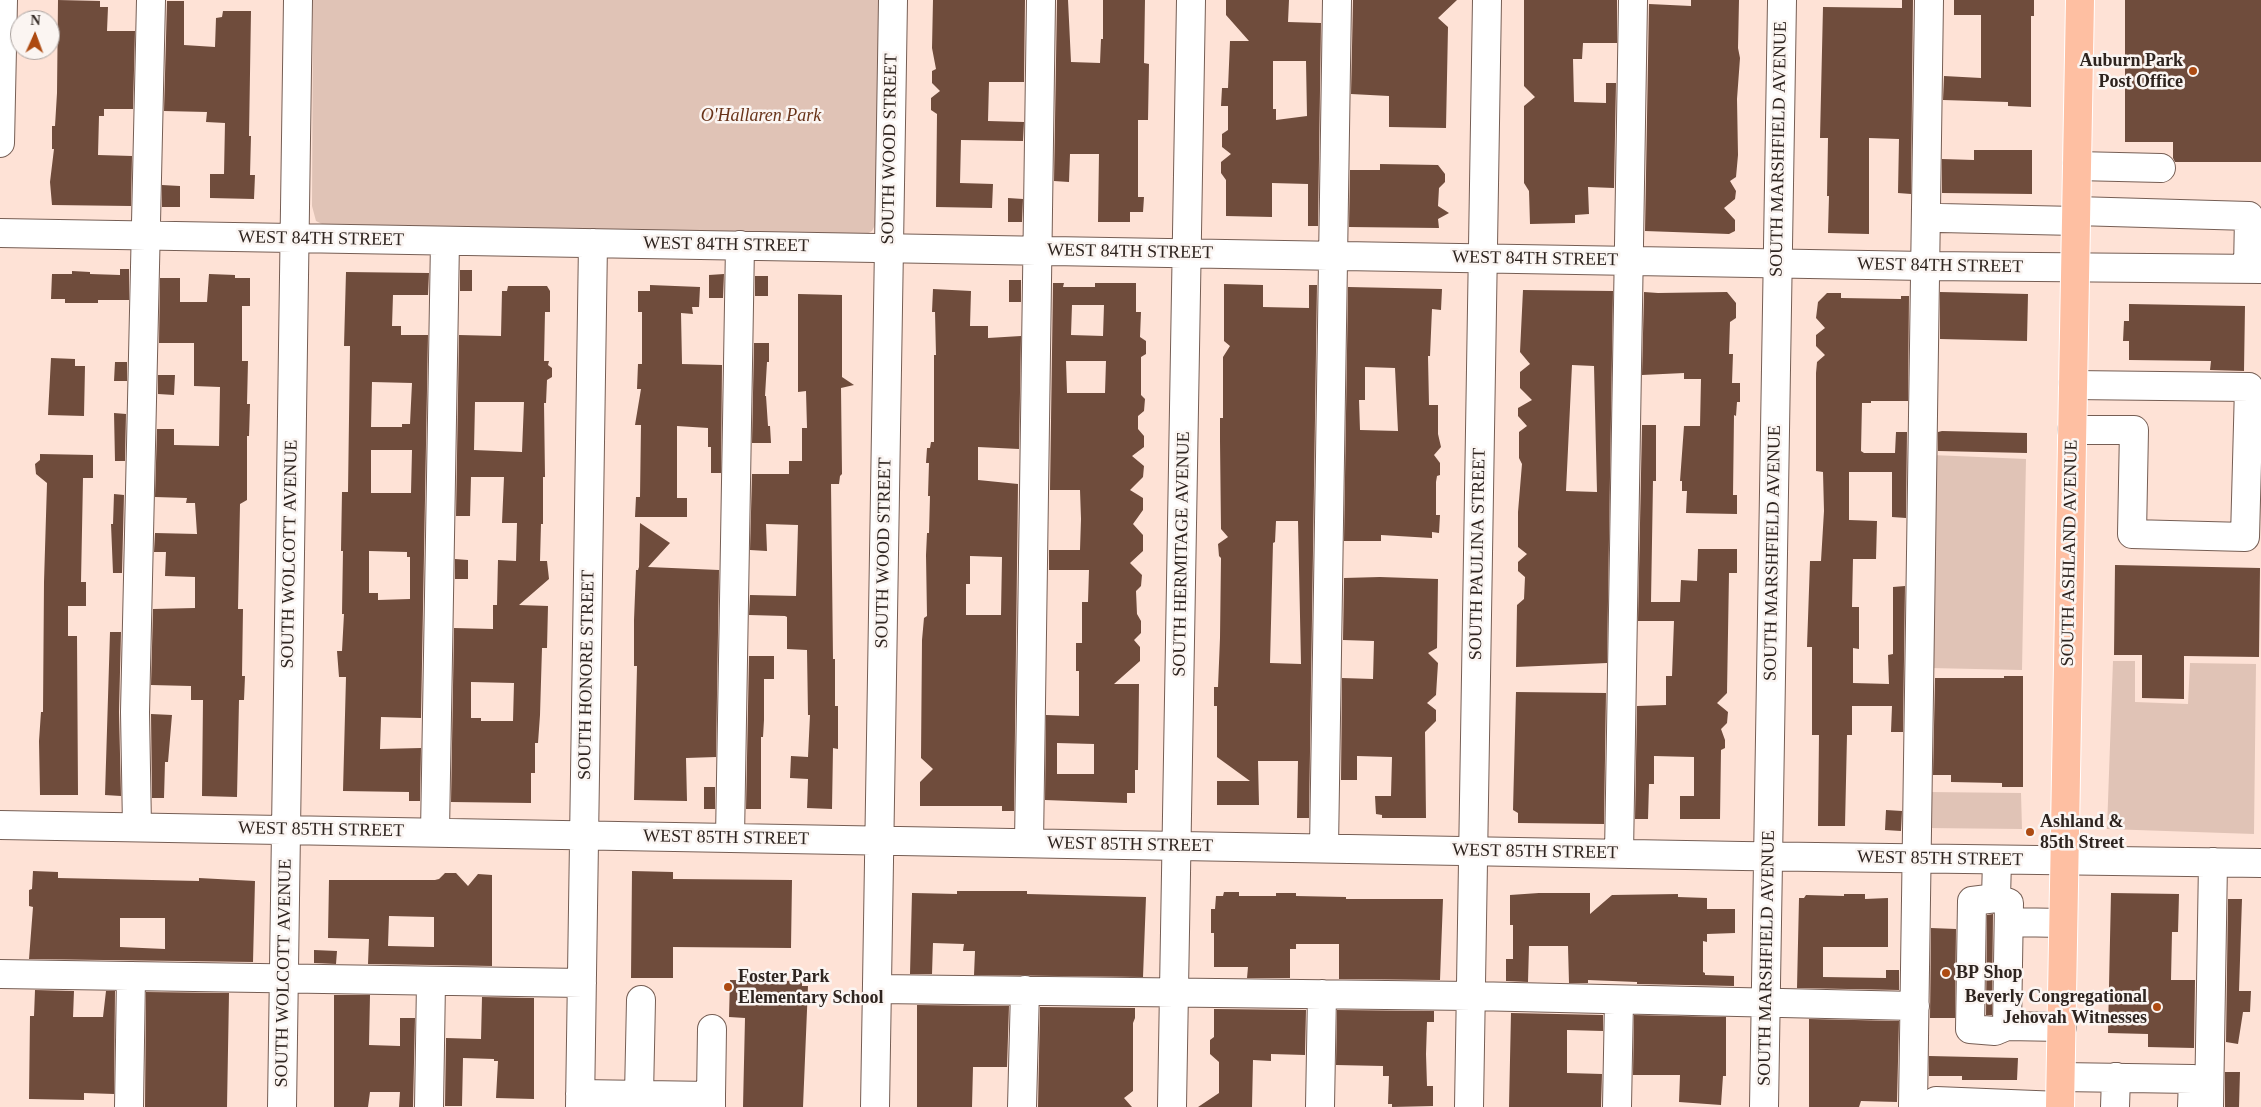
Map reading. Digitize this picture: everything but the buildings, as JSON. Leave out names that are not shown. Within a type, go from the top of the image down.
[{"type":"main road","name":"SOUTH ASHLAND AVENUE","points":[[2060,1106],[2080,0]]},
{"type":"street","points":[[0,143],[3,0]]},
{"type":"street","points":[[137,827],[136,712],[151,0]]},
{"type":"street","name":"SOUTH WOLCOTT AVENUE","points":[[282,1107],[298,0]]},
{"type":"street","name":"SOUTH WOOD STREET","points":[[875,1107],[893,0]]},
{"type":"street","points":[[1029,843],[1041,0]]},
{"type":"street","name":"SOUTH HERMITAGE AVENUE","points":[[1172,1107],[1191,0]]},
{"type":"street","points":[[1324,848],[1334,256],[1336,0]]},
{"type":"street","name":"SOUTH PAULINA STREET","points":[[1469,1107],[1487,0]]},
{"type":"street","points":[[1619,854],[1633,0]]},
{"type":"street","name":"SOUTH MARSHFIELD AVENUE","points":[[1764,1107],[1782,0]]},
{"type":"street","points":[[1929,0],[1915,1006],[1925,1104],[2060,1106]]},
{"type":"street","points":[[2077,166],[2161,168]]},
{"type":"street","points":[[1940,218],[2249,216],[2254,269]]},
{"type":"street","name":"WEST 84TH STREET","points":[[0,233],[1926,266],[2254,269]]},
{"type":"street","points":[[434,832],[445,241]]},
{"type":"street","name":"SOUTH HONORE STREET","points":[[580,1100],[593,243]]},
{"type":"street","points":[[730,838],[740,246]]},
{"type":"street","points":[[2072,430],[2134,430],[2132,534],[2245,537],[2249,387],[2073,385]]},
{"type":"street","name":"WEST 85TH STREET","points":[[0,825],[1916,859],[2261,863]]},
{"type":"street","points":[[1996,898],[1997,860]]},
{"type":"street","points":[[2209,1107],[2212,862]]},
{"type":"street","points":[[2007,1026],[2009,903],[1996,898],[1972,901],[1970,1029],[1995,1030],[2007,1026],[2062,1027]]},
{"type":"street","points":[[2009,922],[2063,923]]},
{"type":"street","points":[[0,974],[582,984]]},
{"type":"street","points":[[129,1107],[131,976]]},
{"type":"street","points":[[429,1107],[431,982]]},
{"type":"street","points":[[877,989],[1471,996],[1915,1006]]},
{"type":"street","points":[[1022,1107],[1024,990]]},
{"type":"street","points":[[1320,1107],[1322,994]]},
{"type":"street","points":[[639,1095],[641,1000]]},
{"type":"street","points":[[1617,1107],[1619,1000]]},
{"type":"street","points":[[580,1100],[639,1095],[711,1101],[712,1029]]},
{"type":"street","points":[[2061,1077],[2193,1079],[2192,1107]]},
{"type":"street","points":[[2115,1107],[2116,1078]]},
{"type":"green space","name":"O'Hallaren Park","points":[[313,0],[880,0],[875,225],[872,231],[867,234],[856,235],[322,224],[316,221],[312,206]]},
{"type":"green space","points":[[1932,455],[2026,459],[2022,670],[1930,668]]},
{"type":"green space","points":[[2113,661],[2135,661],[2135,702],[2188,704],[2190,663],[2256,664],[2254,834],[2107,829]]},
{"type":"green space","points":[[1928,792],[2021,793],[2022,829],[1926,828]]},
{"type":"place","name":"Auburn Park Post Office","points":[[2193,71]]},
{"type":"place","name":"Ashland & 85th Street","points":[[2030,832]]},
{"type":"place","name":"BP Shop","points":[[1946,973]]},
{"type":"place","name":"Foster Park Elementary School","points":[[728,987]]},
{"type":"place","name":"Beverly Congregational Jehovah Witnesses","points":[[2157,1007]]}]
